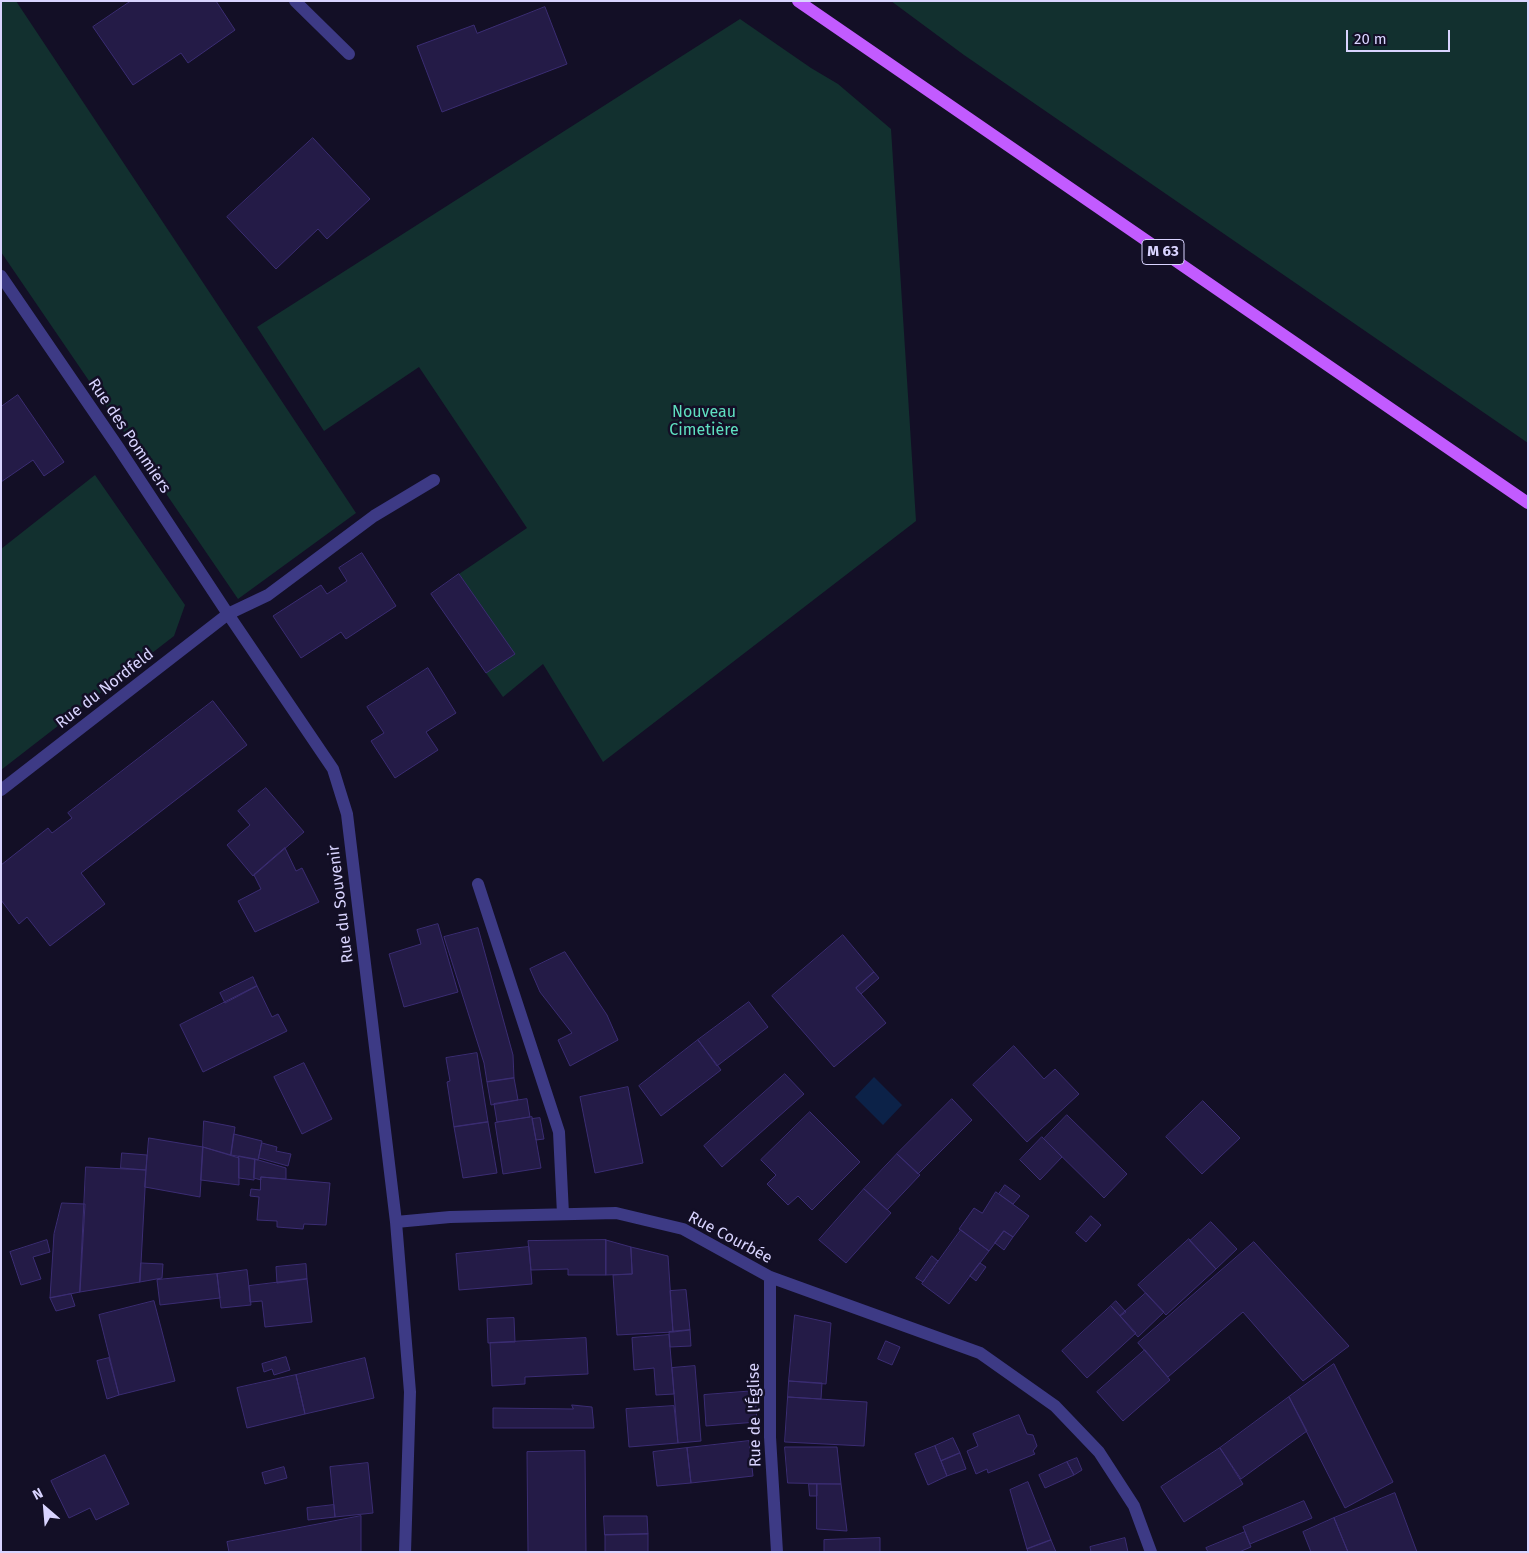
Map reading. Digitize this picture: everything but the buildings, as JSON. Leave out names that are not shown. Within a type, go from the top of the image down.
[{"type":"main road","name":"M 63","points":[[798,1],[1528,503]]},
{"type":"street","points":[[295,1],[349,54]]},
{"type":"street","name":"Rue des Pommiers","points":[[1,276],[118,447],[228,614]]},
{"type":"street","name":"Rue du Nordfeld","points":[[1,790],[228,614],[268,595],[374,516],[434,480]]},
{"type":"street","name":"Rue du Souvenir","points":[[228,614],[333,769],[347,814],[396,1222]]},
{"type":"street","points":[[478,884],[558,1132],[563,1214]]},
{"type":"street","name":"Rue Courbée","points":[[396,1222],[450,1217],[616,1213],[683,1229],[770,1277],[980,1353],[1055,1406],[1099,1452],[1134,1506],[1151,1552]]},
{"type":"street","points":[[396,1222],[410,1392],[408,1514],[405,1552]]},
{"type":"street","name":"Rue de l'Église","points":[[770,1277],[770,1437],[777,1552]]},
{"type":"green space","points":[[1,1],[16,1],[356,513],[238,599],[1,252]]},
{"type":"green space","points":[[891,1],[1528,1],[1528,443],[964,55]]},
{"type":"green space","name":"Nouveau Cimetière","points":[[740,19],[811,68],[838,84],[891,129],[916,521],[603,762],[543,664],[503,697],[486,673],[514,654],[459,574],[527,528],[419,367],[324,431],[257,327]]},
{"type":"green space","points":[[95,475],[185,605],[174,636],[1,770],[1,549]]},
{"type":"water","points":[[874,1077],[902,1105],[883,1125],[855,1097]]}]
